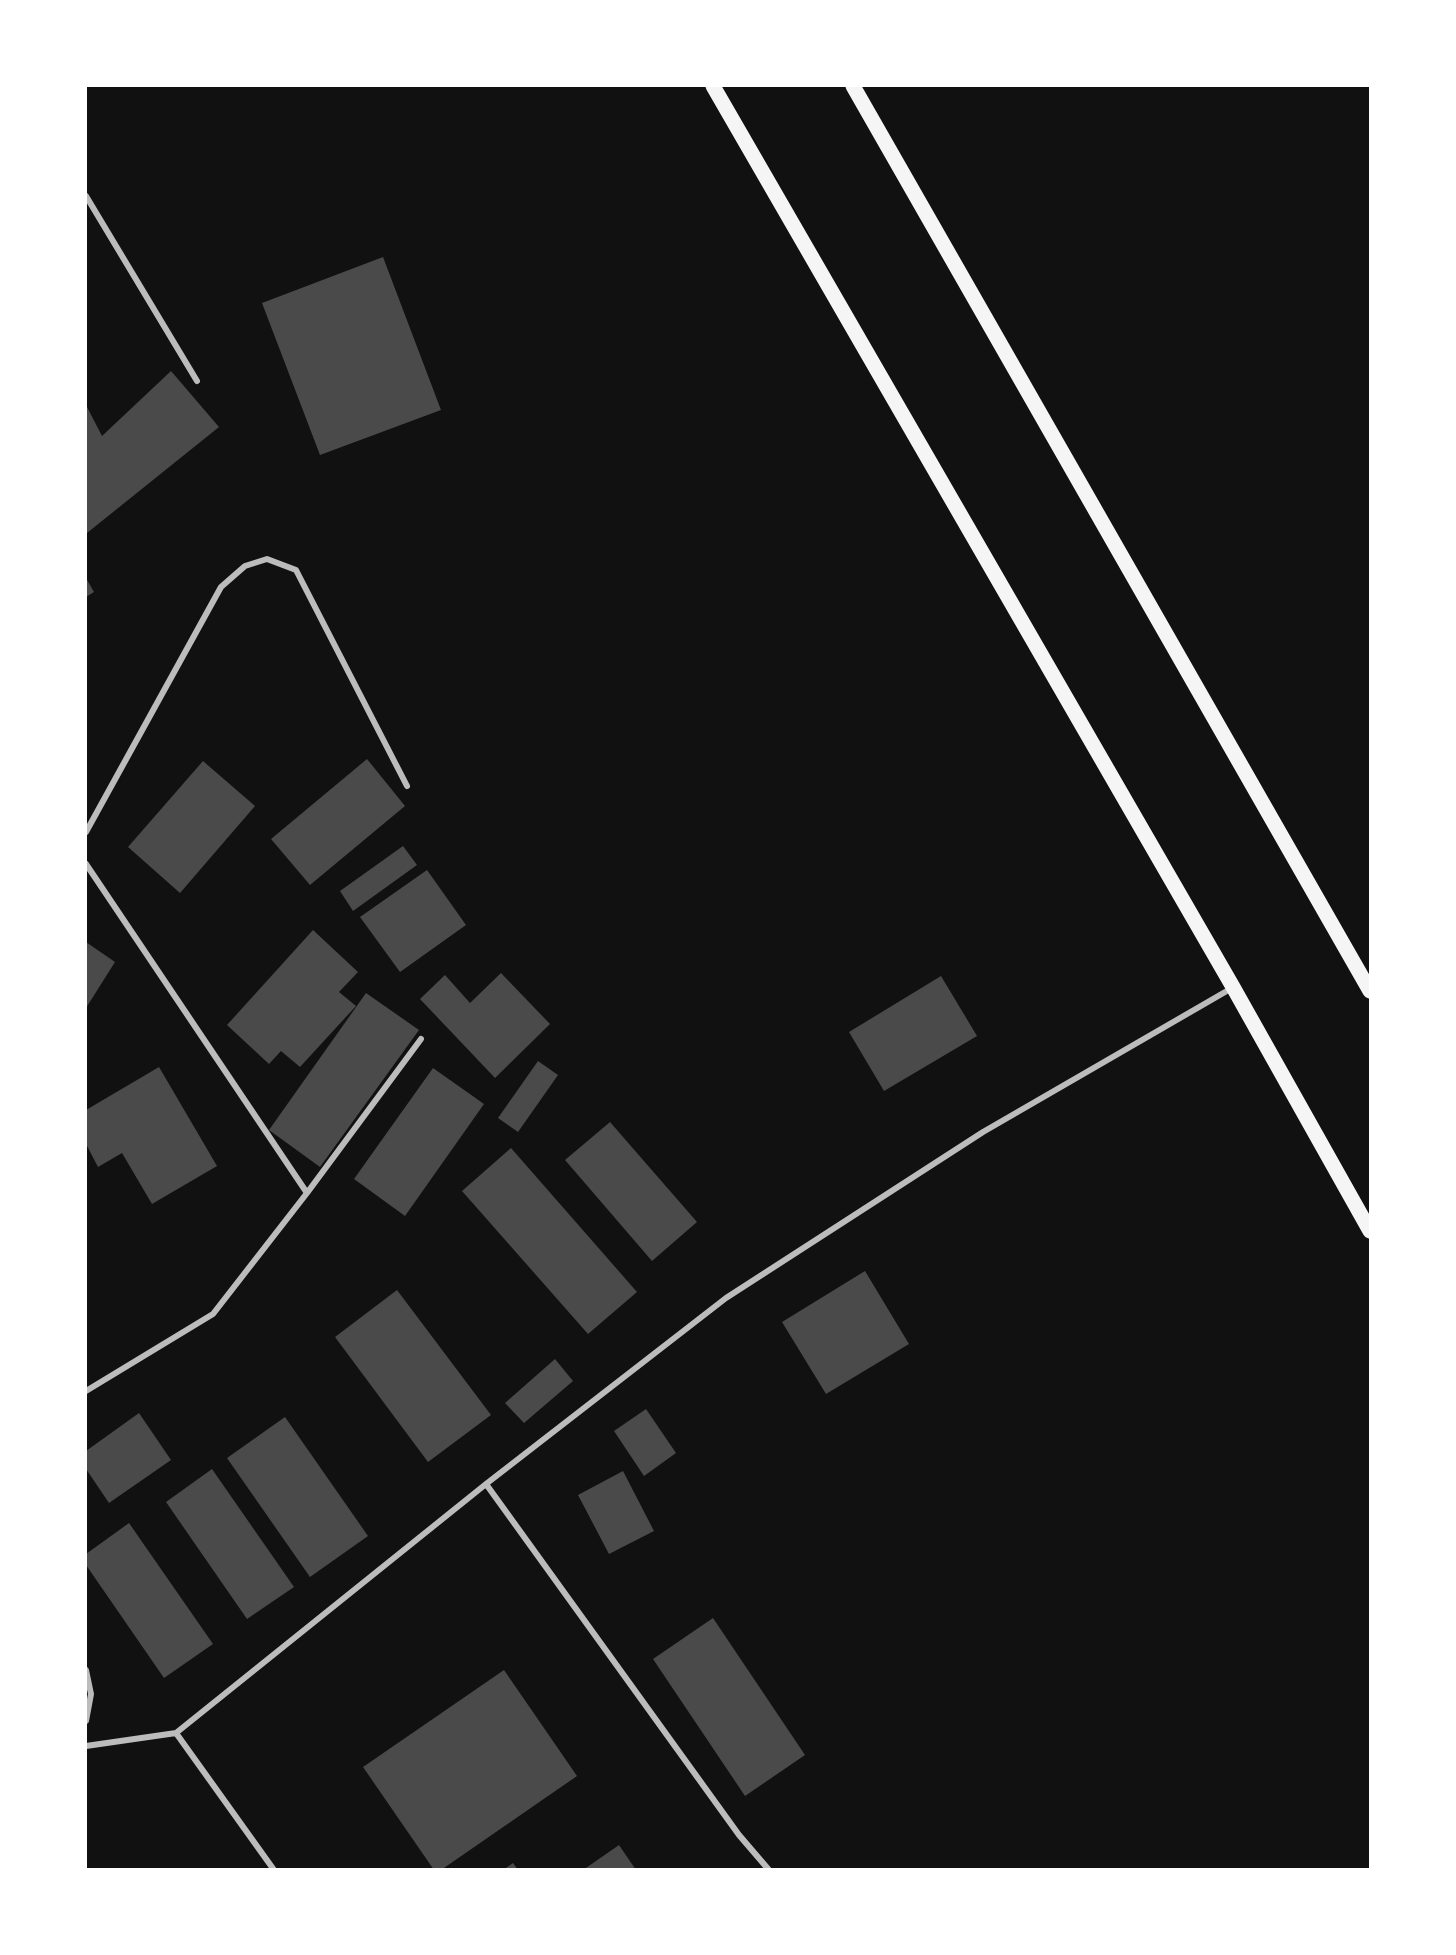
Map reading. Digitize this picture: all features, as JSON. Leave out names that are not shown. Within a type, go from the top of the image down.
[{"type":"main road","points":[[713,86],[1233,987],[1371,1231]]},
{"type":"main road","points":[[853,86],[1371,991]]},
{"type":"street","points":[[86,196],[197,381]]},
{"type":"street","points":[[86,832],[221,587],[245,566],[267,559],[296,570],[407,786]]},
{"type":"street","points":[[86,864],[307,1193]]},
{"type":"street","points":[[86,1746],[176,1733],[486,1484],[726,1298],[983,1132],[1233,987]]},
{"type":"street","points":[[86,1391],[213,1314],[307,1193],[421,1039]]},
{"type":"street","points":[[486,1484],[739,1835],[769,1869]]},
{"type":"street","points":[[86,1670],[91,1694],[86,1721]]},
{"type":"street","points":[[176,1733],[274,1869]]},
{"type":"building","points":[[383,257],[441,410],[320,455],[262,303]]},
{"type":"building","points":[[171,371],[219,427],[87,533],[86,405],[102,436]]},
{"type":"building","points":[[86,578],[94,592],[86,597]]},
{"type":"building","points":[[367,759],[405,806],[310,885],[271,839]]},
{"type":"building","points":[[203,761],[255,806],[180,893],[128,847]]},
{"type":"building","points":[[403,846],[417,865],[353,911],[340,891]]},
{"type":"building","points":[[427,870],[466,925],[400,972],[360,917]]},
{"type":"building","points":[[313,930],[358,972],[339,992],[356,1006],[300,1067],[281,1051],[269,1064],[227,1025]]},
{"type":"building","points":[[86,942],[115,962],[86,1008]]},
{"type":"building","points":[[501,973],[550,1024],[495,1078],[420,999],[445,975],[470,1003]]},
{"type":"building","points":[[941,976],[977,1036],[884,1091],[849,1032]]},
{"type":"building","points":[[366,993],[419,1030],[320,1167],[269,1130]]},
{"type":"building","points":[[538,1061],[558,1075],[518,1132],[498,1118]]},
{"type":"building","points":[[159,1067],[217,1166],[152,1204],[122,1153],[98,1167],[86,1144],[86,1110]]},
{"type":"building","points":[[433,1068],[484,1104],[405,1216],[354,1179]]},
{"type":"building","points":[[610,1122],[697,1222],[652,1261],[565,1160]]},
{"type":"building","points":[[511,1148],[637,1292],[588,1334],[462,1191]]},
{"type":"building","points":[[865,1271],[909,1344],[826,1394],[782,1322]]},
{"type":"building","points":[[397,1290],[491,1415],[428,1462],[335,1337]]},
{"type":"building","points":[[555,1359],[573,1381],[524,1423],[505,1403]]},
{"type":"building","points":[[646,1409],[676,1453],[644,1476],[614,1431]]},
{"type":"building","points":[[139,1413],[171,1460],[109,1503],[86,1469],[86,1451]]},
{"type":"building","points":[[285,1417],[368,1536],[310,1577],[227,1458]]},
{"type":"building","points":[[212,1469],[294,1587],[247,1619],[166,1502]]},
{"type":"building","points":[[623,1471],[654,1531],[609,1554],[578,1495]]},
{"type":"building","points":[[129,1523],[213,1644],[164,1678],[86,1565],[86,1554]]},
{"type":"building","points":[[713,1618],[805,1755],[745,1796],[653,1659]]},
{"type":"building","points":[[504,1670],[577,1776],[441,1870],[434,1870],[363,1767]]},
{"type":"building","points":[[619,1845],[636,1870],[583,1870]]},
{"type":"building","points":[[513,1863],[518,1870],[503,1870]]}]
